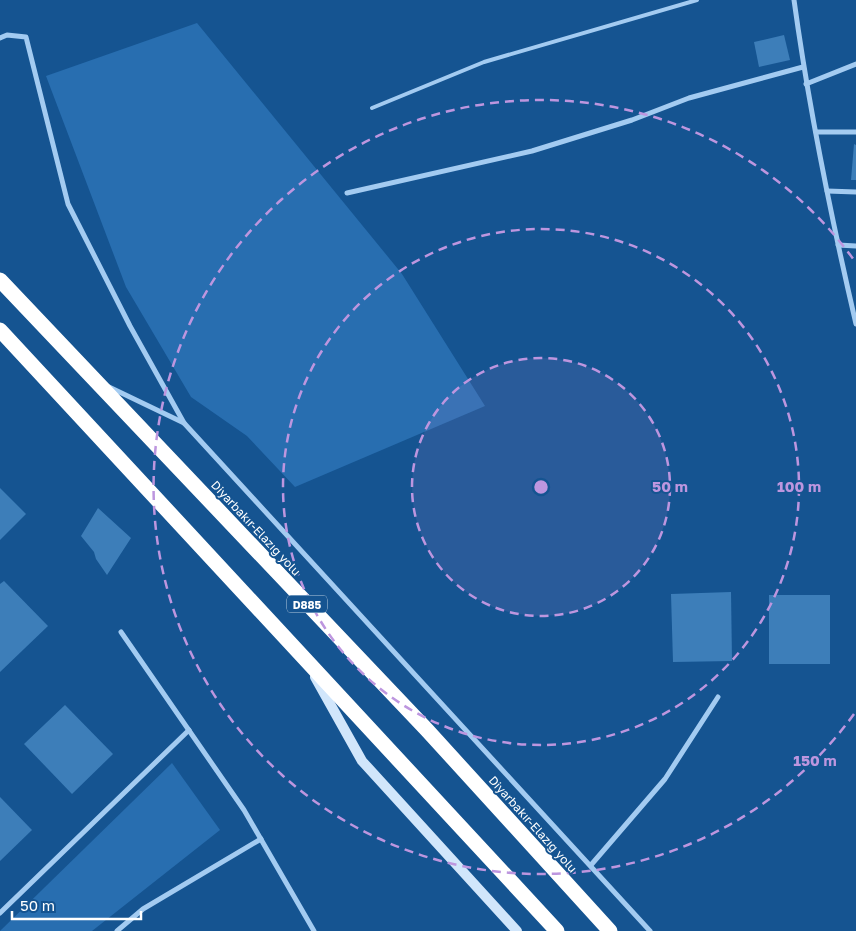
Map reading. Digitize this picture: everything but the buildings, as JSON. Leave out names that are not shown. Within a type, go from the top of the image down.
[{"type":"highway","name":"Diyarbakır-Elazığ yolu","points":[[0,280],[426,730],[610,931]]},
{"type":"highway","name":"D885","points":[[0,330],[557,931]]},
{"type":"street","points":[[794,0],[806,84],[838,245],[853,297],[856,324]]},
{"type":"street","points":[[0,38],[7,35],[26,37],[68,204],[130,326],[184,423],[650,931]]},
{"type":"street","points":[[806,84],[856,64]]},
{"type":"street","points":[[347,193],[532,151],[632,120],[689,98],[803,66]]},
{"type":"street","points":[[816,132],[856,132]]},
{"type":"street","points":[[827,191],[856,192]]},
{"type":"street","points":[[838,245],[856,246]]},
{"type":"street","points":[[94,380],[184,423]]},
{"type":"street","points":[[121,632],[244,810],[314,931]]},
{"type":"street","points":[[305,658],[362,762],[517,931]]},
{"type":"street","points":[[591,865],[665,779],[718,697]]},
{"type":"street","points":[[0,913],[189,730]]},
{"type":"street","points":[[117,931],[143,909],[261,839]]},
{"type":"lane","points":[[372,108],[446,76],[492,60],[697,0]]},
{"type":"shaded area","points":[[197,23],[402,274],[485,406],[295,487],[247,436],[191,397],[126,287],[46,76]]},
{"type":"shaded area","points":[[172,763],[220,830],[92,931],[0,931]]}]
